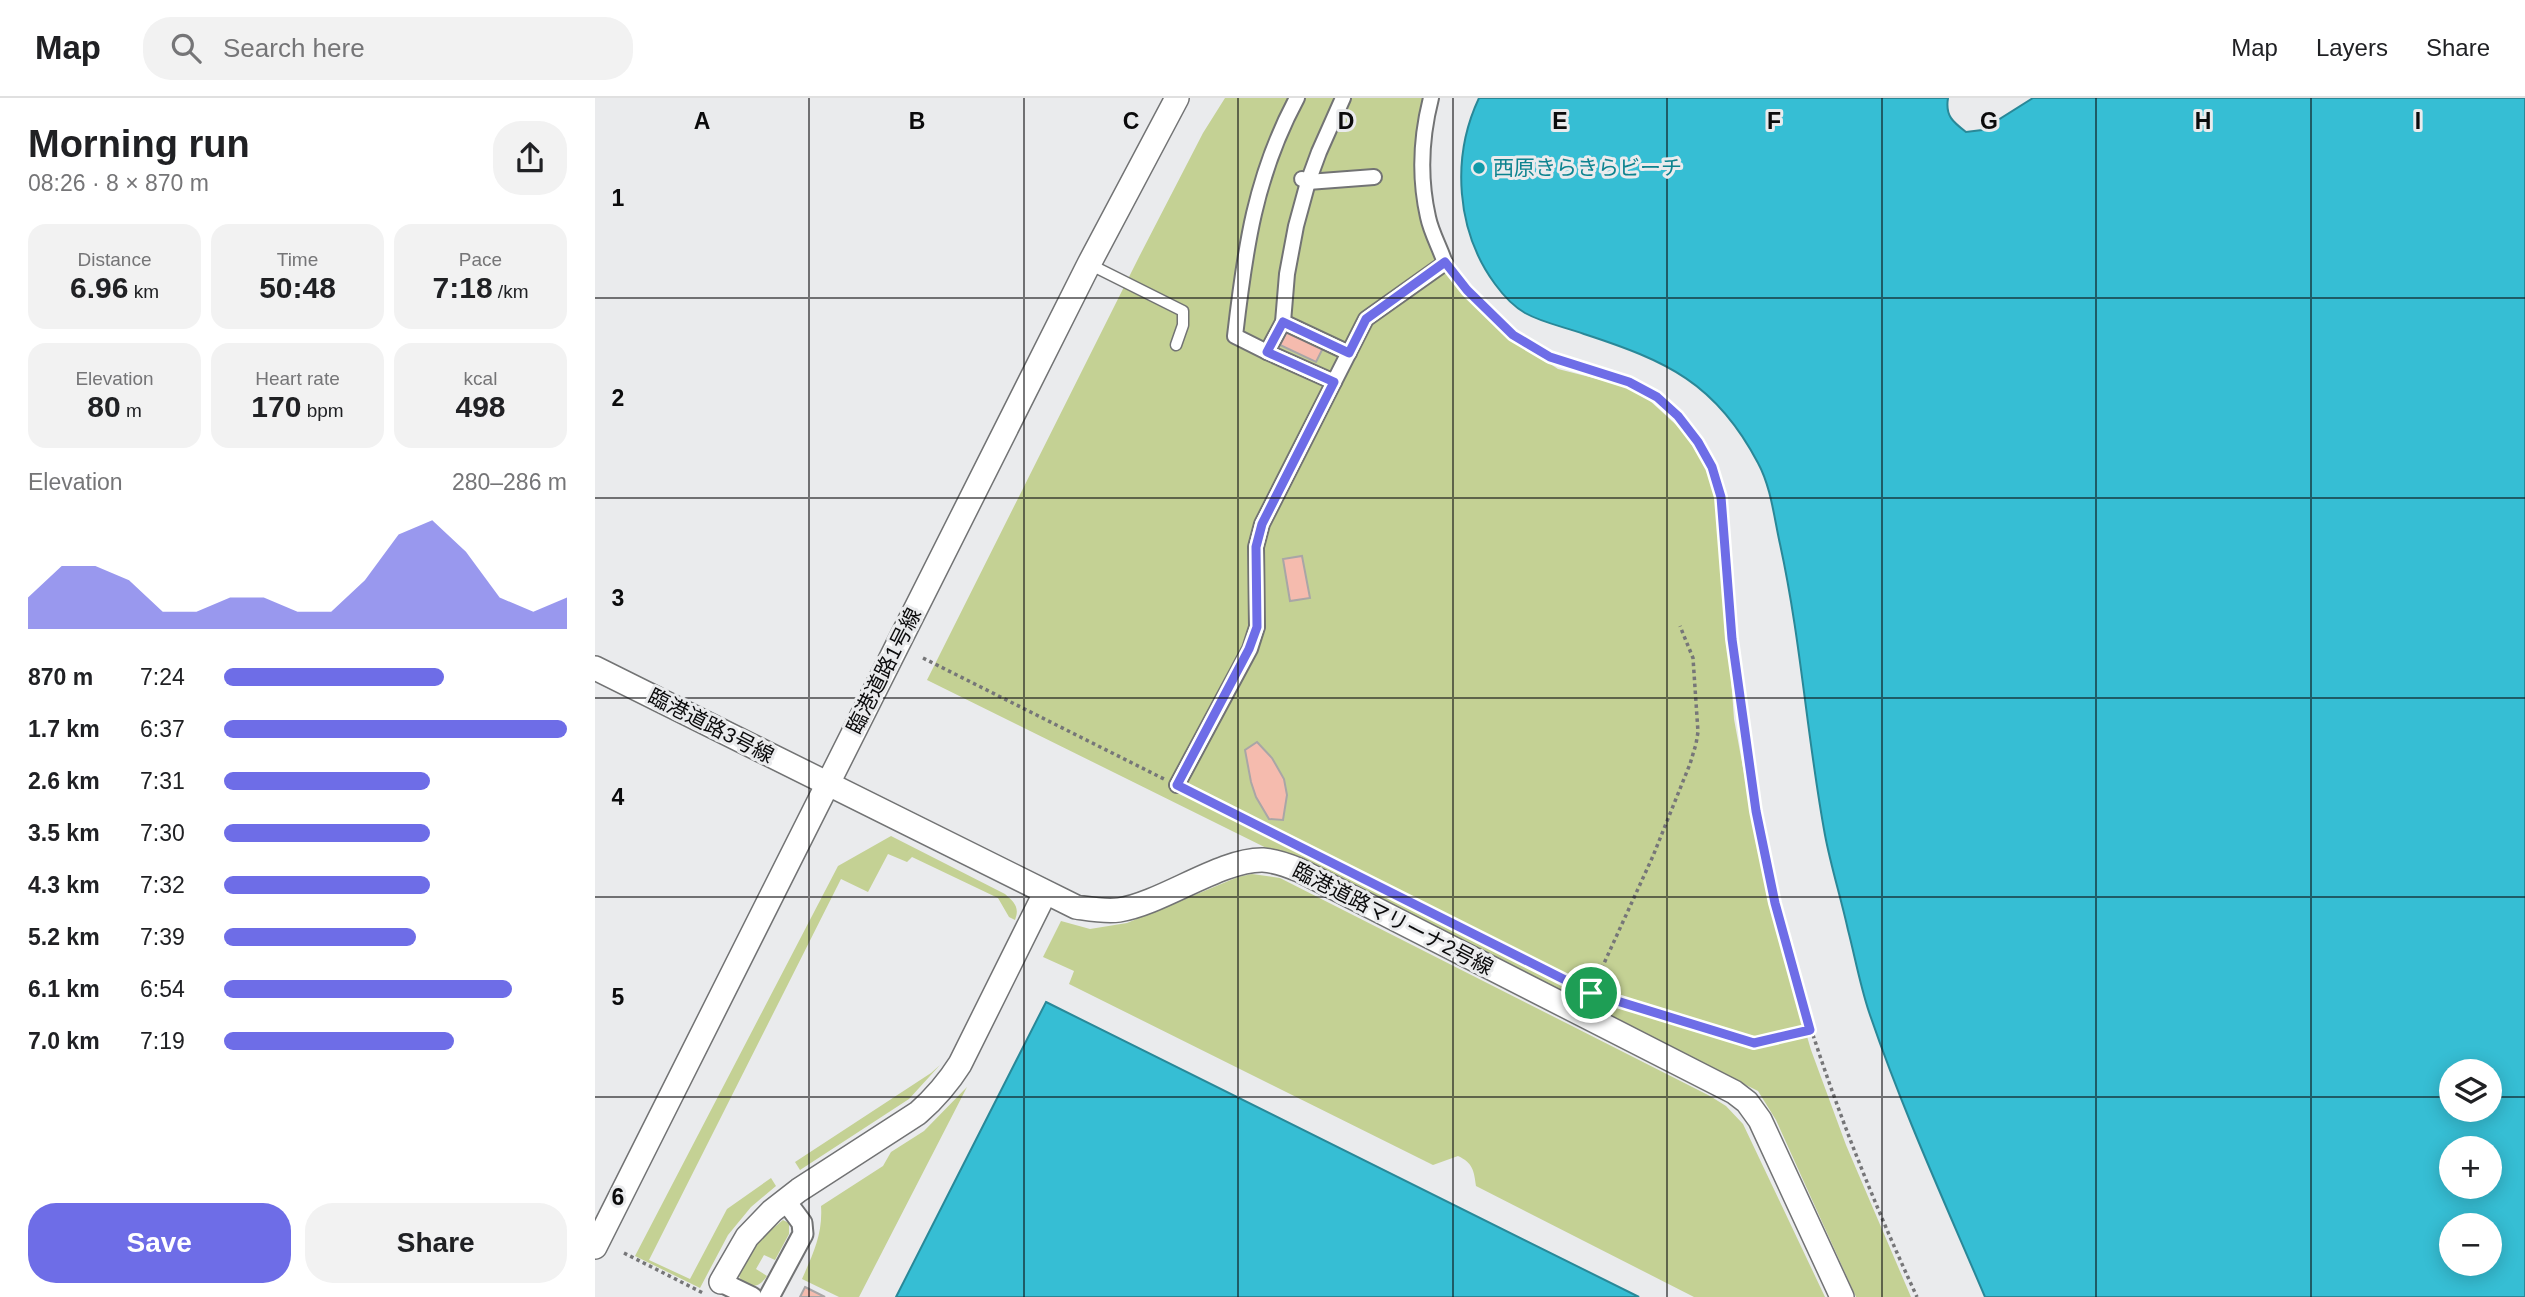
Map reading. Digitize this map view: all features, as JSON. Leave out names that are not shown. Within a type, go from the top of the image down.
[{"type":"street","name":"臨港道路1号線","points":[[595,1247],[1089,264],[1177,98]]},
{"type":"street","points":[[1297,98],[1279,132],[1256,200],[1243,266],[1235,336],[1334,382]]},
{"type":"street","points":[[1267,352],[1283,322],[1287,274],[1305,180],[1343,98]]},
{"type":"street","points":[[1177,785],[1249,649],[1257,627],[1256,547],[1262,524],[1366,319],[1445,262],[1428,219],[1423,190],[1422,153],[1431,98]]},
{"type":"street","points":[[1305,180],[1374,177]]},
{"type":"street","points":[[1283,322],[1349,353]]},
{"type":"street","name":"臨港道路3号線","points":[[595,668],[828,785]]},
{"type":"street","name":"臨港道路マリーナ2号線","points":[[828,785],[1076,907],[1119,910],[1237,864],[1259,860],[1276,862],[1299,870],[1586,1003],[1747,1102],[1760,1120],[1842,1297]]},
{"type":"street","points":[[752,1297],[716,1289],[752,1230],[785,1200],[934,1100],[960,1064],[1045,893]]},
{"type":"street","points":[[769,1297],[803,1234],[801,1223],[785,1200]]},
{"type":"lane","points":[[1089,264],[1183,311],[1183,325],[1176,345]]},
{"type":"path","points":[[1445,262],[1474,298],[1513,335],[1550,357],[1629,382],[1657,397],[1678,416],[1698,442],[1712,467],[1721,497],[1732,639],[1756,811],[1775,903],[1810,1030],[1883,1223],[1917,1297]]},
{"type":"path","points":[[1586,1003],[1653,856],[1696,744],[1698,732],[1693,658],[1680,626]]},
{"type":"path","points":[[923,657],[1307,850]]},
{"type":"path","points":[[1403,898],[1586,1003],[1754,1043],[1810,1030]]},
{"type":"path","points":[[624,1253],[716,1289]]},
{"type":"green space","points":[[1225,98],[1425,98],[1417,149],[1423,223],[1433,253],[1445,270],[1464,293],[1514,340],[1558,369],[1637,389],[1684,432],[1709,473],[1719,512],[1734,719],[1775,927],[1811,1050],[1846,1145],[1911,1297],[1856,1297],[1776,1120],[1758,1091],[927,680],[1140,255],[1203,133]]},
{"type":"green space","points":[[891,836],[1005,894],[1015,905],[1015,920],[1009,917],[998,898],[912,857],[907,862],[888,854],[868,892],[841,879],[649,1260],[690,1279],[727,1209],[771,1178],[776,1186],[751,1207],[728,1235],[700,1288],[635,1256],[838,866]]},
{"type":"green space","points":[[1252,874],[1280,878],[1726,1106],[1743,1124],[1825,1297],[1694,1297],[1476,1186],[1472,1168],[1458,1156],[1433,1165],[1069,984],[1074,971],[1043,957],[1061,921],[1090,929],[1127,923],[1238,877]]},
{"type":"green space","points":[[940,1065],[909,1099],[800,1170],[795,1162]]},
{"type":"green space","points":[[967,1087],[859,1297],[839,1297],[802,1279],[819,1235],[821,1206],[883,1166],[891,1152],[924,1131]]},
{"type":"green space","points":[[783,1220],[789,1223],[789,1234],[775,1260],[764,1255],[756,1269],[767,1276],[757,1285],[743,1284],[738,1274],[753,1245]]},
{"type":"water","points":[[1479,98],[1948,98],[1951,118],[1966,132],[1982,130],[2033,98],[2525,98],[2525,1297],[1985,1297],[1910,1120],[1863,992],[1825,835],[1787,580],[1772,502],[1758,463],[1725,413],[1686,379],[1640,354],[1525,313],[1501,292],[1482,263],[1465,217],[1461,169],[1464,144]]},
{"type":"water","points":[[1046,1002],[1639,1297],[896,1297]]},
{"type":"building","points":[[1288,329],[1324,346],[1316,362],[1280,345]]},
{"type":"building","points":[[1302,556],[1310,598],[1290,601],[1283,559]]},
{"type":"building","points":[[1257,742],[1272,758],[1284,779],[1287,795],[1283,820],[1269,819],[1251,782],[1245,750]]},
{"type":"building","points":[[805,1287],[825,1297],[800,1297]]},
{"type":"place","name":"西原きらきらビーチ","points":[[1479,168]]},
{"type":"route","points":[[1445,262],[1489,314],[1513,335],[1550,357],[1629,382],[1657,397],[1678,416],[1698,442],[1712,467],[1721,497],[1732,639],[1756,811],[1775,903],[1810,1030],[1754,1043],[1591,993],[1177,785],[1249,649],[1257,627],[1256,547],[1262,524],[1334,382],[1267,352],[1283,322],[1349,353],[1366,319],[1445,262]]}]
